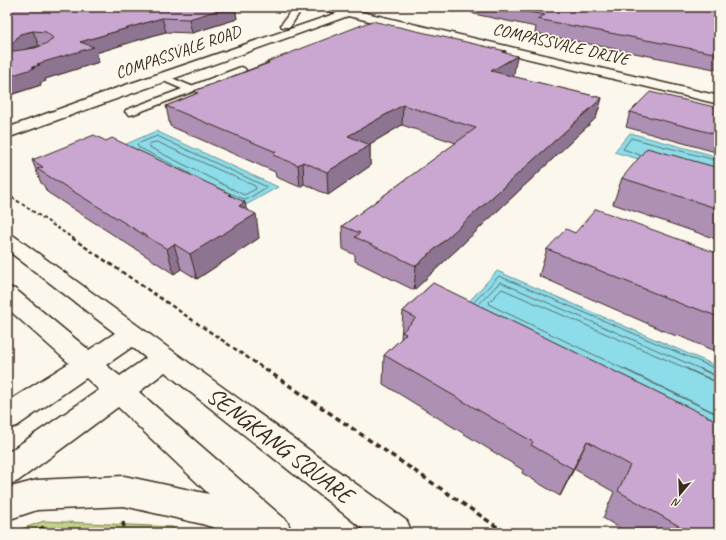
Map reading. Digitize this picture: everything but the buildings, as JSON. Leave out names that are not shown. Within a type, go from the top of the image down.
[{"type":"street","points":[[286,25],[293,14],[295,7]]},
{"type":"street","name":"COMPASSVALE ROAD","points":[[7,120],[286,25],[330,8]]},
{"type":"street","name":"COMPASSVALE DRIVE","points":[[330,8],[354,9],[405,21],[719,100]]},
{"type":"street","name":"COMPASSVALE ROAD","points":[[7,133],[354,9]]},
{"type":"street","points":[[301,29],[346,23],[405,21]]},
{"type":"street","name":"COMPASSVALE DRIVE","points":[[405,21],[719,88]]},
{"type":"street","points":[[7,140],[44,120]]},
{"type":"street","name":"SENGKANG SQUARE","points":[[7,240],[395,533]]},
{"type":"street","points":[[7,297],[119,391],[272,530]]},
{"type":"street","points":[[7,417],[133,334]]},
{"type":"street","points":[[7,471],[164,358]]},
{"type":"street","points":[[7,504],[37,495],[124,491],[202,508],[272,530]]},
{"type":"lane","points":[[130,112],[241,70]]},
{"type":"lane","points":[[162,77],[190,89]]},
{"type":"path","points":[[7,194],[506,533]]},
{"type":"green space","points":[[44,521],[173,527],[179,533],[10,533]]},
{"type":"water","points":[[156,131],[278,187],[246,205],[124,145]]},
{"type":"water","points":[[630,133],[719,157],[719,182],[614,152]]},
{"type":"water","points":[[497,271],[719,367],[719,432],[463,308]]}]
